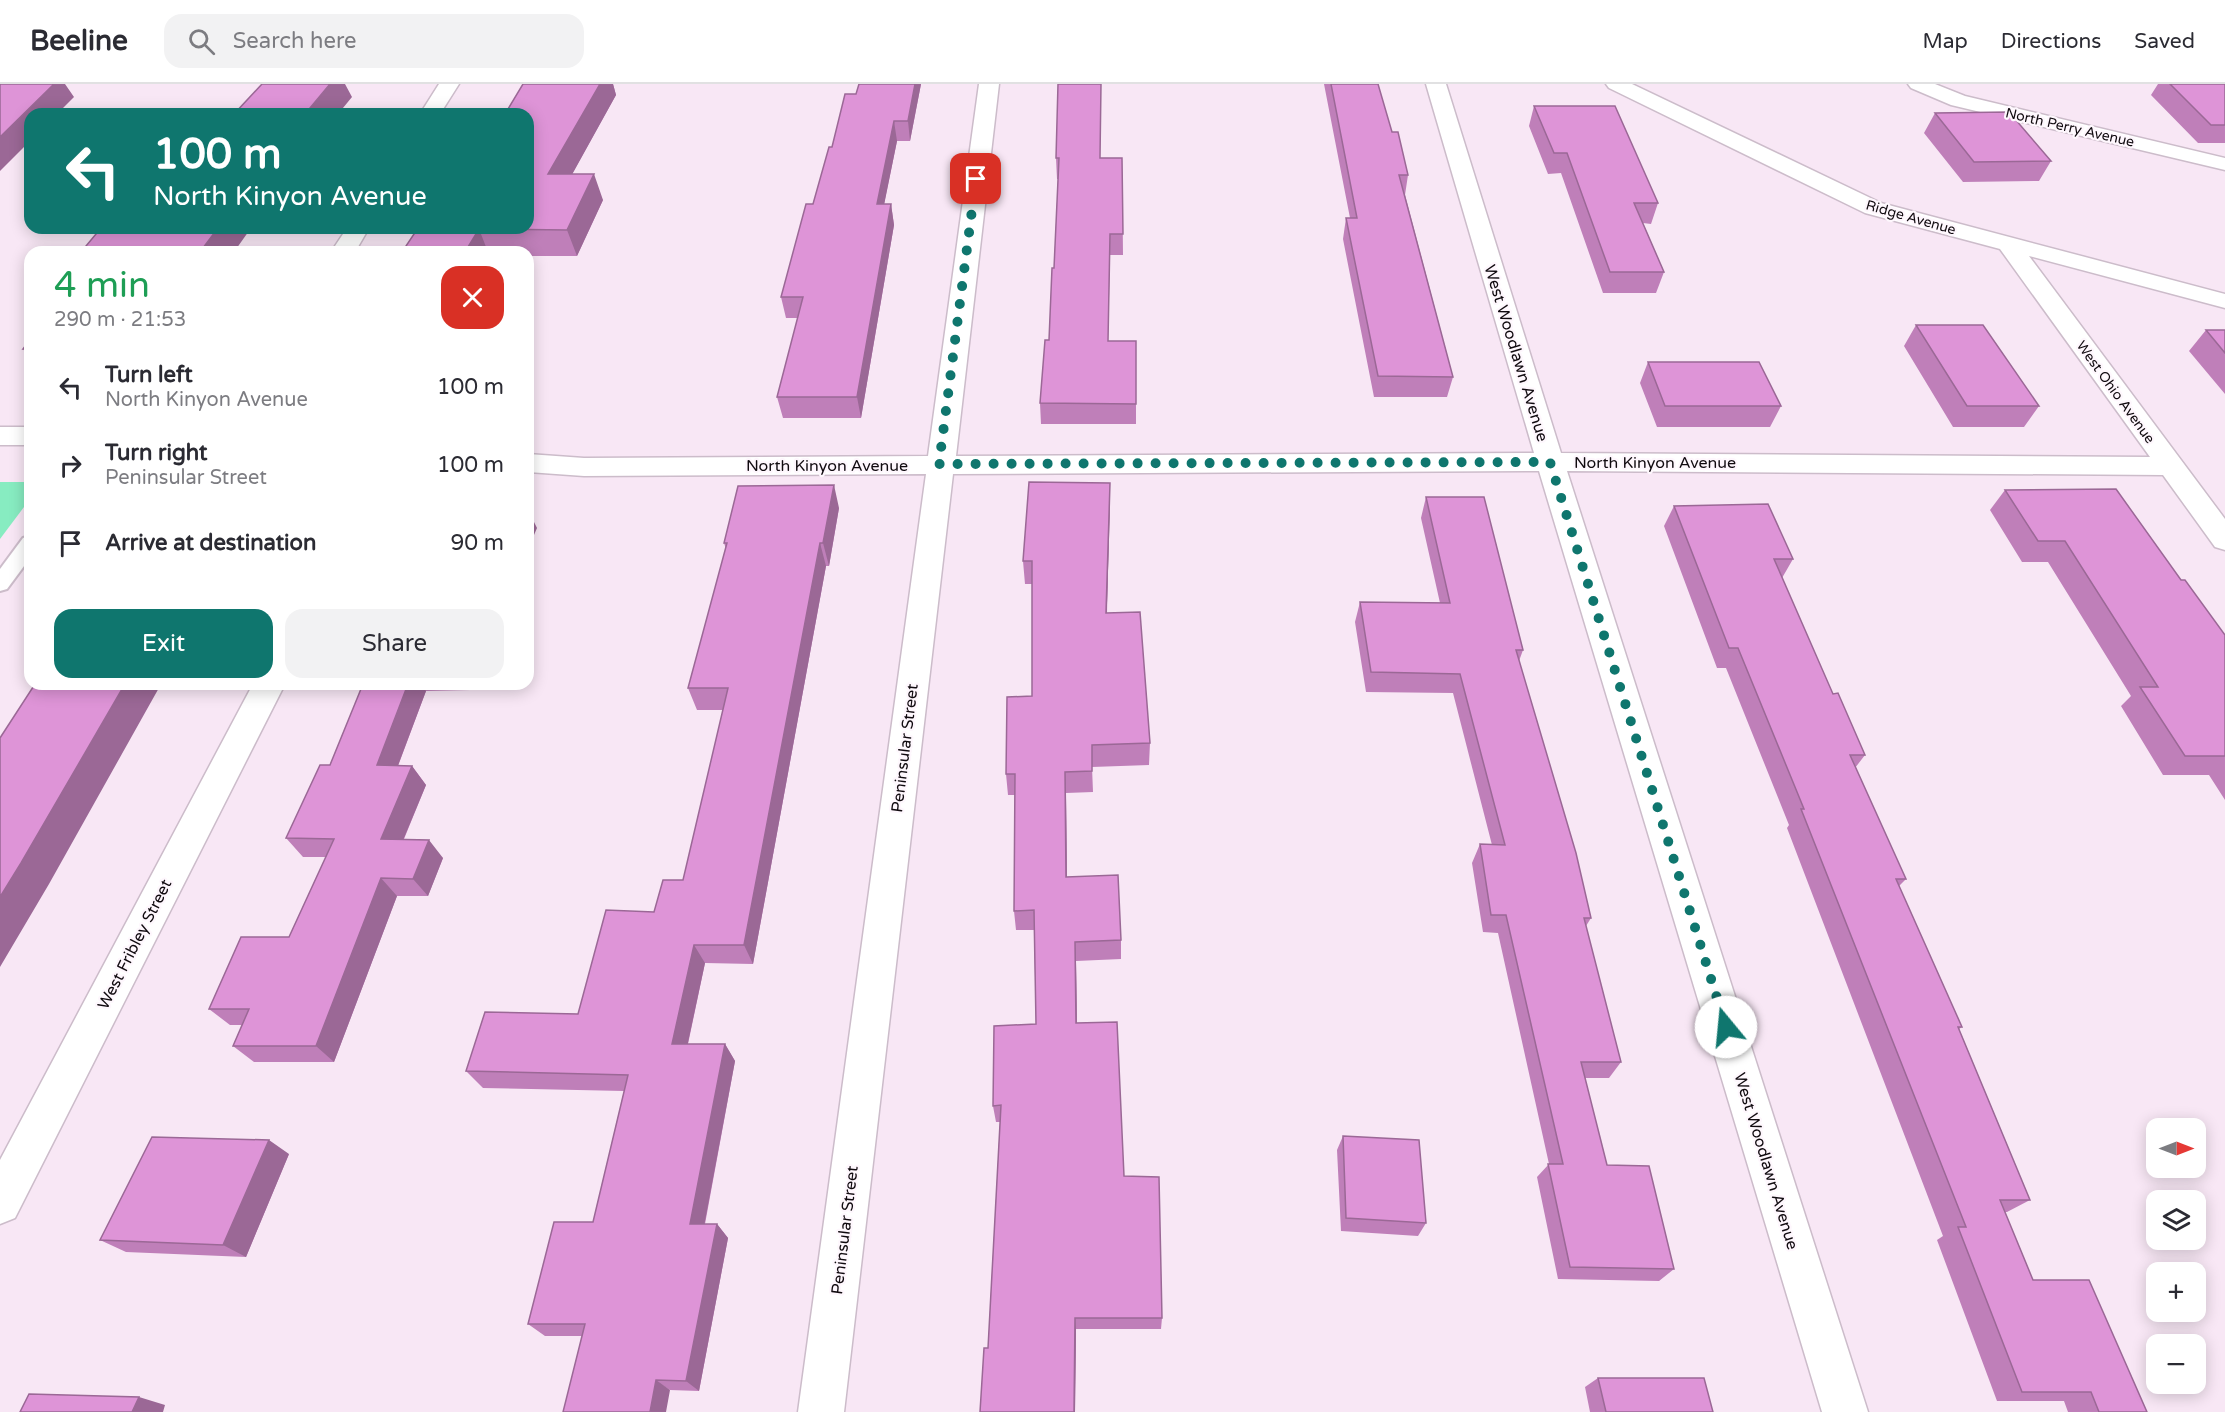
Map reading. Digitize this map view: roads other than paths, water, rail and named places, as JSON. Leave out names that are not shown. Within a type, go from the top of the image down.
[{"type":"street","points":[[434,108],[449,84]]},
{"type":"street","name":"Peninsular Street","points":[[821,1412],[939,464],[989,84]]},
{"type":"street","name":"West Woodlawn Avenue","points":[[1436,84],[1550,462],[1845,1412]]},
{"type":"street","name":"Ridge Avenue","points":[[1616,84],[1872,208],[2225,301]]},
{"type":"street","name":"North Perry Avenue","points":[[1918,84],[1958,101],[2225,164]]},
{"type":"street","name":"West Ohio Avenue","points":[[2008,244],[2225,540]]},
{"type":"street","points":[[0,436],[24,436]]},
{"type":"street","name":"North Kinyon Avenue","points":[[534,463],[584,466],[1550,462],[2170,466]]},
{"type":"street","name":"West Fribley Street","points":[[0,1203],[266,690]]},
{"type":"lane","points":[[0,584],[24,551]]}]
